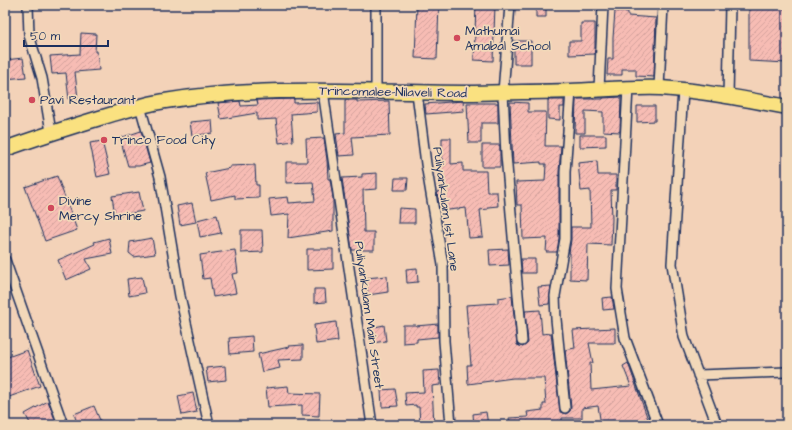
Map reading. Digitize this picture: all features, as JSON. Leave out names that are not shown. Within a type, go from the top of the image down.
[{"type":"main road","name":"Trincomalee-Nilaveli Road","points":[[5,149],[51,132],[140,106],[165,101],[233,93],[280,90],[416,93],[659,88],[728,96],[787,107]]},
{"type":"street","points":[[28,5],[29,35],[42,78],[51,132]]},
{"type":"street","points":[[376,5],[376,91]]},
{"type":"street","points":[[510,5],[503,92],[506,155],[522,341]]},
{"type":"street","points":[[599,89],[602,5]]},
{"type":"street","points":[[659,88],[663,5]]},
{"type":"street","points":[[728,96],[730,5]]},
{"type":"street","points":[[628,88],[617,289],[625,338],[658,425]]},
{"type":"street","points":[[683,90],[672,264],[684,337],[717,425]]},
{"type":"street","name":"Puliyankulam Main Street","points":[[323,91],[372,425]]},
{"type":"street","points":[[565,408],[555,296],[565,239],[565,172],[571,91]]},
{"type":"street","name":"Puliyankulam 1st Lane","points":[[416,93],[443,265],[444,341],[451,425]]},
{"type":"street","points":[[140,106],[160,177],[180,296],[209,425]]},
{"type":"street","points":[[5,260],[63,425]]},
{"type":"street","points":[[698,375],[787,372]]},
{"type":"building","points":[[417,5],[439,5],[437,59],[415,58]]},
{"type":"building","points":[[476,5],[495,5],[493,61],[474,60]]},
{"type":"building","points":[[536,5],[546,5],[546,17],[536,17]]},
{"type":"building","points":[[749,5],[779,5],[787,12],[787,63],[749,61]]},
{"type":"building","points":[[615,11],[628,12],[628,16],[656,18],[654,77],[636,76],[636,69],[622,69],[622,75],[607,75],[608,59],[613,59]]},
{"type":"building","points":[[581,23],[595,23],[595,54],[569,55],[569,41],[581,41]]},
{"type":"building","points":[[81,33],[96,34],[95,52],[97,52],[99,70],[75,72],[78,99],[69,100],[66,73],[52,74],[50,56],[80,54]]},
{"type":"building","points":[[514,41],[531,41],[531,64],[514,64]]},
{"type":"building","points":[[23,58],[26,77],[5,79],[5,60]]},
{"type":"building","points":[[621,97],[620,132],[603,131],[603,112],[585,111],[585,133],[575,133],[576,99]]},
{"type":"building","points":[[294,99],[294,103],[317,102],[317,112],[291,114],[293,141],[279,143],[276,119],[257,120],[257,113],[221,119],[218,103],[240,101],[241,106],[258,105],[257,100]]},
{"type":"building","points":[[345,100],[357,100],[357,102],[389,101],[390,135],[352,137],[354,155],[339,156],[336,134],[345,133]]},
{"type":"building","points":[[548,100],[564,100],[564,107],[560,107],[560,120],[548,119]]},
{"type":"building","points":[[463,101],[464,111],[426,114],[425,104]]},
{"type":"building","points":[[510,102],[528,103],[528,112],[546,112],[545,146],[561,146],[559,172],[559,238],[557,252],[546,252],[547,238],[523,239],[522,205],[517,205],[516,182],[545,181],[546,164],[541,164],[541,162],[513,164]]},
{"type":"building","points":[[467,103],[498,103],[498,123],[481,123],[481,143],[469,143]]},
{"type":"building","points":[[637,106],[655,106],[655,121],[637,122]]},
{"type":"building","points":[[212,120],[213,133],[192,136],[190,122]]},
{"type":"building","points":[[141,131],[150,163],[139,166],[128,166],[120,138]]},
{"type":"building","points":[[580,135],[606,135],[606,146],[580,147]]},
{"type":"building","points":[[324,138],[328,179],[330,179],[333,198],[333,231],[288,238],[289,214],[271,216],[269,199],[288,197],[289,203],[315,201],[313,182],[286,183],[286,162],[307,162],[306,139]]},
{"type":"building","points":[[442,138],[451,138],[451,164],[463,163],[463,171],[486,171],[487,192],[497,192],[498,206],[480,210],[483,237],[469,238],[466,208],[440,211],[437,192],[440,191],[439,164],[442,164]]},
{"type":"building","points":[[102,141],[110,174],[97,177],[90,143]]},
{"type":"building","points":[[482,145],[500,145],[500,167],[482,167]]},
{"type":"building","points":[[597,161],[598,175],[616,175],[616,190],[611,190],[611,245],[588,244],[587,280],[570,279],[569,253],[571,227],[591,227],[590,190],[581,191],[578,163]]},
{"type":"building","points":[[255,165],[256,185],[259,185],[259,198],[235,199],[235,195],[211,200],[205,173],[230,168],[230,166]]},
{"type":"building","points":[[377,173],[377,189],[363,190],[364,232],[374,232],[374,250],[352,250],[342,178],[362,177],[362,174]]},
{"type":"building","name":"Divine Mercy Shrine","points":[[57,176],[77,230],[45,241],[25,187]]},
{"type":"building","points":[[395,178],[408,178],[407,190],[394,190]]},
{"type":"building","points":[[139,192],[143,211],[115,216],[112,196]]},
{"type":"building","points":[[192,203],[196,222],[180,225],[177,206]]},
{"type":"building","points":[[399,208],[415,209],[415,223],[398,223]]},
{"type":"building","points":[[217,215],[221,233],[200,237],[197,220]]},
{"type":"building","points":[[241,230],[262,230],[263,252],[241,253]]},
{"type":"building","points":[[109,238],[112,254],[86,259],[91,269],[66,280],[58,260],[95,244],[94,242]]},
{"type":"building","points":[[152,238],[155,254],[134,257],[129,253],[130,242]]},
{"type":"building","points":[[307,249],[333,249],[333,269],[307,270]]},
{"type":"building","points":[[508,249],[509,265],[490,266],[489,250]]},
{"type":"building","points":[[235,250],[238,273],[232,274],[236,293],[213,297],[210,278],[203,279],[200,255]]},
{"type":"building","points":[[521,259],[535,259],[535,273],[522,273]]},
{"type":"building","points":[[417,268],[418,282],[407,283],[406,269]]},
{"type":"building","points":[[387,276],[388,292],[368,295],[366,278]]},
{"type":"building","points":[[142,277],[145,293],[129,296],[127,279]]},
{"type":"building","points":[[551,286],[549,304],[540,305],[538,287]]},
{"type":"building","points":[[314,289],[325,289],[326,302],[314,303]]},
{"type":"building","points":[[512,296],[517,345],[523,347],[528,343],[525,311],[540,310],[542,334],[551,333],[560,412],[566,414],[571,408],[565,350],[575,348],[573,330],[615,328],[615,343],[589,343],[593,363],[590,363],[591,390],[631,386],[623,366],[628,363],[650,425],[601,425],[598,406],[582,408],[582,418],[562,418],[562,425],[510,425],[509,418],[528,417],[527,412],[543,410],[543,404],[546,404],[544,378],[513,378],[468,384],[467,365],[471,365],[466,305],[498,303],[498,298]]},
{"type":"building","points":[[612,297],[614,309],[603,310],[602,298]]},
{"type":"building","points":[[336,322],[338,341],[316,344],[314,325]]},
{"type":"building","points":[[438,324],[438,337],[417,339],[417,342],[403,343],[403,325],[416,326]]},
{"type":"building","points":[[384,325],[386,341],[372,343],[370,328]]},
{"type":"building","points":[[252,336],[253,352],[230,354],[229,338]]},
{"type":"building","points":[[303,345],[303,359],[278,360],[280,368],[262,372],[258,354],[289,346]]},
{"type":"building","points":[[27,350],[40,386],[9,397],[5,386],[5,358]]},
{"type":"building","points":[[225,366],[226,380],[208,382],[206,368]]},
{"type":"building","points":[[439,370],[440,385],[432,386],[434,425],[420,425],[419,407],[416,407],[416,405],[406,406],[405,393],[424,392],[423,371]]},
{"type":"building","points":[[288,386],[289,393],[320,394],[319,416],[302,415],[302,405],[268,407],[266,388]]},
{"type":"building","points":[[395,389],[398,406],[382,407],[381,390]]},
{"type":"building","points":[[193,393],[197,412],[182,415],[178,396]]},
{"type":"building","points":[[48,401],[56,422],[51,425],[31,425],[25,414]]},
{"type":"building","points":[[94,406],[102,425],[78,425],[74,414]]},
{"type":"building","points":[[486,412],[488,425],[474,425],[473,414]]},
{"type":"place","name":"Mathumai Amabal School","points":[[457,38]]},
{"type":"place","name":"Pavi Restaurant","points":[[32,100]]},
{"type":"place","name":"Trinco Food City","points":[[104,140]]},
{"type":"place","name":"Divine Mercy Shrine","points":[[51,208]]}]
